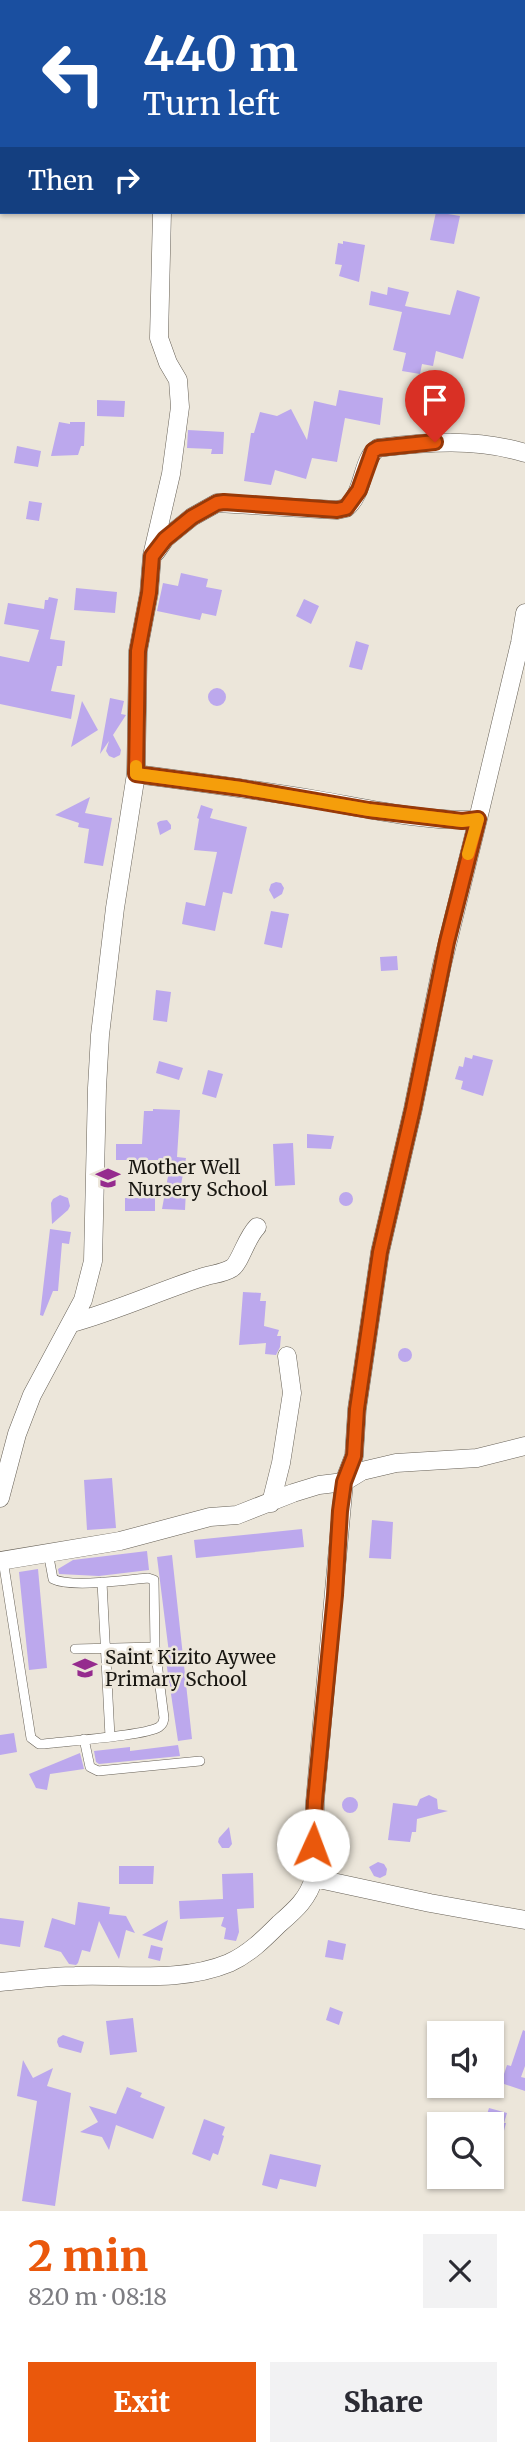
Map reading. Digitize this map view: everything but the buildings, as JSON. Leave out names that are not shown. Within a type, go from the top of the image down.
[{"type":"street","points":[[0,1498],[17,1434],[32,1395],[48,1360],[83,1300],[93,1261],[97,1088],[102,1012],[136,774],[138,651],[149,593],[152,556],[171,474],[180,407],[178,380],[168,363],[159,338],[162,214]]},
{"type":"street","points":[[152,556],[165,539],[187,521],[217,503],[337,510],[346,508],[359,490],[370,457],[378,448],[435,442],[470,442],[501,445],[525,453]]},
{"type":"street","points":[[0,1982],[73,1976],[150,1976],[226,1964],[245,1955],[308,1896],[314,1878],[315,1801],[344,1482],[354,1456],[357,1409],[380,1252],[445,951],[525,613]]},
{"type":"street","points":[[136,774],[254,790],[369,810],[462,821],[478,819]]},
{"type":"street","points":[[72,1323],[111,1313],[230,1269],[238,1262],[245,1242],[257,1227]]},
{"type":"street","points":[[271,1503],[281,1463],[292,1393],[287,1356]]},
{"type":"street","points":[[1,1560],[120,1541],[210,1517],[237,1515],[319,1485],[344,1482],[362,1471],[397,1463],[477,1458],[525,1447]]},
{"type":"street","points":[[314,1878],[525,1920]]},
{"type":"lane","points":[[1,1560],[31,1738],[44,1744],[157,1729],[163,1723],[155,1647],[154,1580],[55,1581],[48,1552]]},
{"type":"lane","points":[[102,1582],[110,1737]]},
{"type":"lane","points":[[75,1649],[155,1647]]},
{"type":"lane","points":[[84,1739],[90,1767],[98,1771],[200,1761]]},
{"type":"slow traffic","points":[[136,766],[136,774],[241,788],[369,810],[462,821],[478,819],[468,854]]},
{"type":"place","name":"Mother Well Nursery School","points":[[108,1178]]},
{"type":"place","name":"Saint Kizito Aywee Primary School","points":[[85,1668]]},
{"type":"route","points":[[313,1845],[340,1538],[340,1511],[344,1482],[354,1456],[357,1409],[380,1252],[447,942],[478,819],[462,821],[369,810],[241,788],[136,774],[138,651],[149,593],[152,556],[165,539],[192,517],[224,502],[337,510],[346,508],[359,490],[373,451],[378,448],[435,442]]}]
